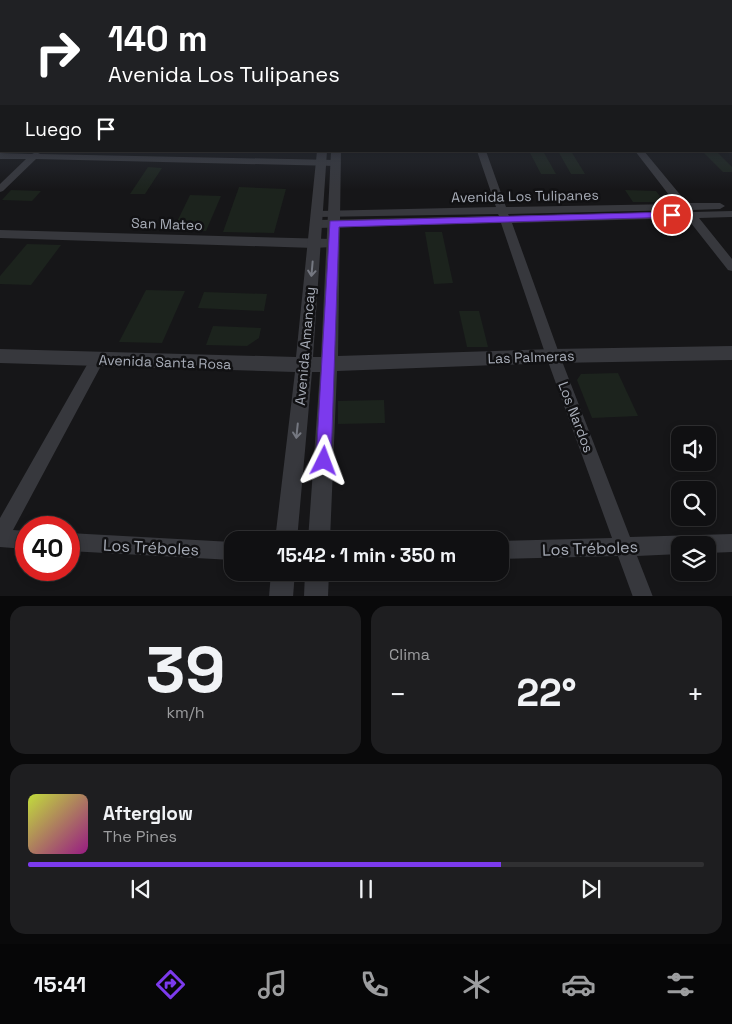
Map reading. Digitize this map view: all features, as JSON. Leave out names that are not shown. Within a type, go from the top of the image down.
[{"type":"street","points":[[303,162],[304,152]]},
{"type":"street","name":"Los Nardos","points":[[481,152],[553,356],[643,596]]},
{"type":"street","points":[[640,152],[732,267]]},
{"type":"street","points":[[0,189],[36,154]]},
{"type":"street","points":[[0,156],[36,154],[303,162],[329,157]]},
{"type":"street","name":"Avenida Amancay","points":[[320,531],[329,363],[332,243],[326,219],[329,157]]},
{"type":"street","name":"Avenida Los Tulipanes","points":[[326,219],[686,210],[732,206]]},
{"type":"street","name":"Avenida Los Tulipanes","points":[[686,210],[732,214]]},
{"type":"street","name":"Avenida Amancay","points":[[287,531],[314,244],[326,219]]},
{"type":"street","name":"San Mateo","points":[[0,234],[332,243]]},
{"type":"street","name":"Las Palmeras","points":[[329,363],[732,353]]},
{"type":"street","name":"Avenida Santa Rosa","points":[[0,356],[304,365],[329,363]]},
{"type":"street","points":[[15,539],[0,537],[97,360]]},
{"type":"street","name":"Los Tréboles","points":[[80,543],[224,551]]},
{"type":"street","name":"Los Tréboles","points":[[716,544],[732,543]]},
{"type":"street","name":"Los Tréboles","points":[[509,550],[671,545]]},
{"type":"street","points":[[281,596],[282,581]]},
{"type":"street","points":[[316,596],[317,581]]},
{"type":"shaded area","points":[[530,152],[544,152],[556,174],[541,174]]},
{"type":"shaded area","points":[[559,152],[572,152],[585,174],[571,174]]},
{"type":"shaded area","points":[[703,152],[717,152],[732,167],[732,172],[723,172]]},
{"type":"shaded area","points":[[148,167],[162,168],[145,194],[130,194]]},
{"type":"shaded area","points":[[239,187],[286,189],[274,233],[223,232]]},
{"type":"shaded area","points":[[11,190],[41,191],[32,201],[2,200]]},
{"type":"shaded area","points":[[625,190],[656,191],[662,199],[658,202],[633,202]]},
{"type":"shaded area","points":[[190,195],[221,196],[206,231],[173,230]]},
{"type":"shaded area","points":[[425,232],[442,232],[453,283],[434,284]]},
{"type":"shaded area","points":[[27,244],[61,245],[31,285],[0,284],[0,276]]},
{"type":"shaded area","points":[[146,290],[185,291],[162,343],[119,342]]},
{"type":"shaded area","points":[[204,292],[267,294],[264,311],[198,308]]},
{"type":"shaded area","points":[[459,311],[479,311],[488,347],[467,347]]},
{"type":"shaded area","points":[[213,326],[261,328],[259,338],[247,346],[206,345]]},
{"type":"shaded area","points":[[618,373],[638,416],[592,418],[577,380],[581,374]]},
{"type":"shaded area","points":[[384,400],[385,423],[338,424],[338,401]]},
{"type":"route","points":[[324,461],[334,224],[672,215]]}]
